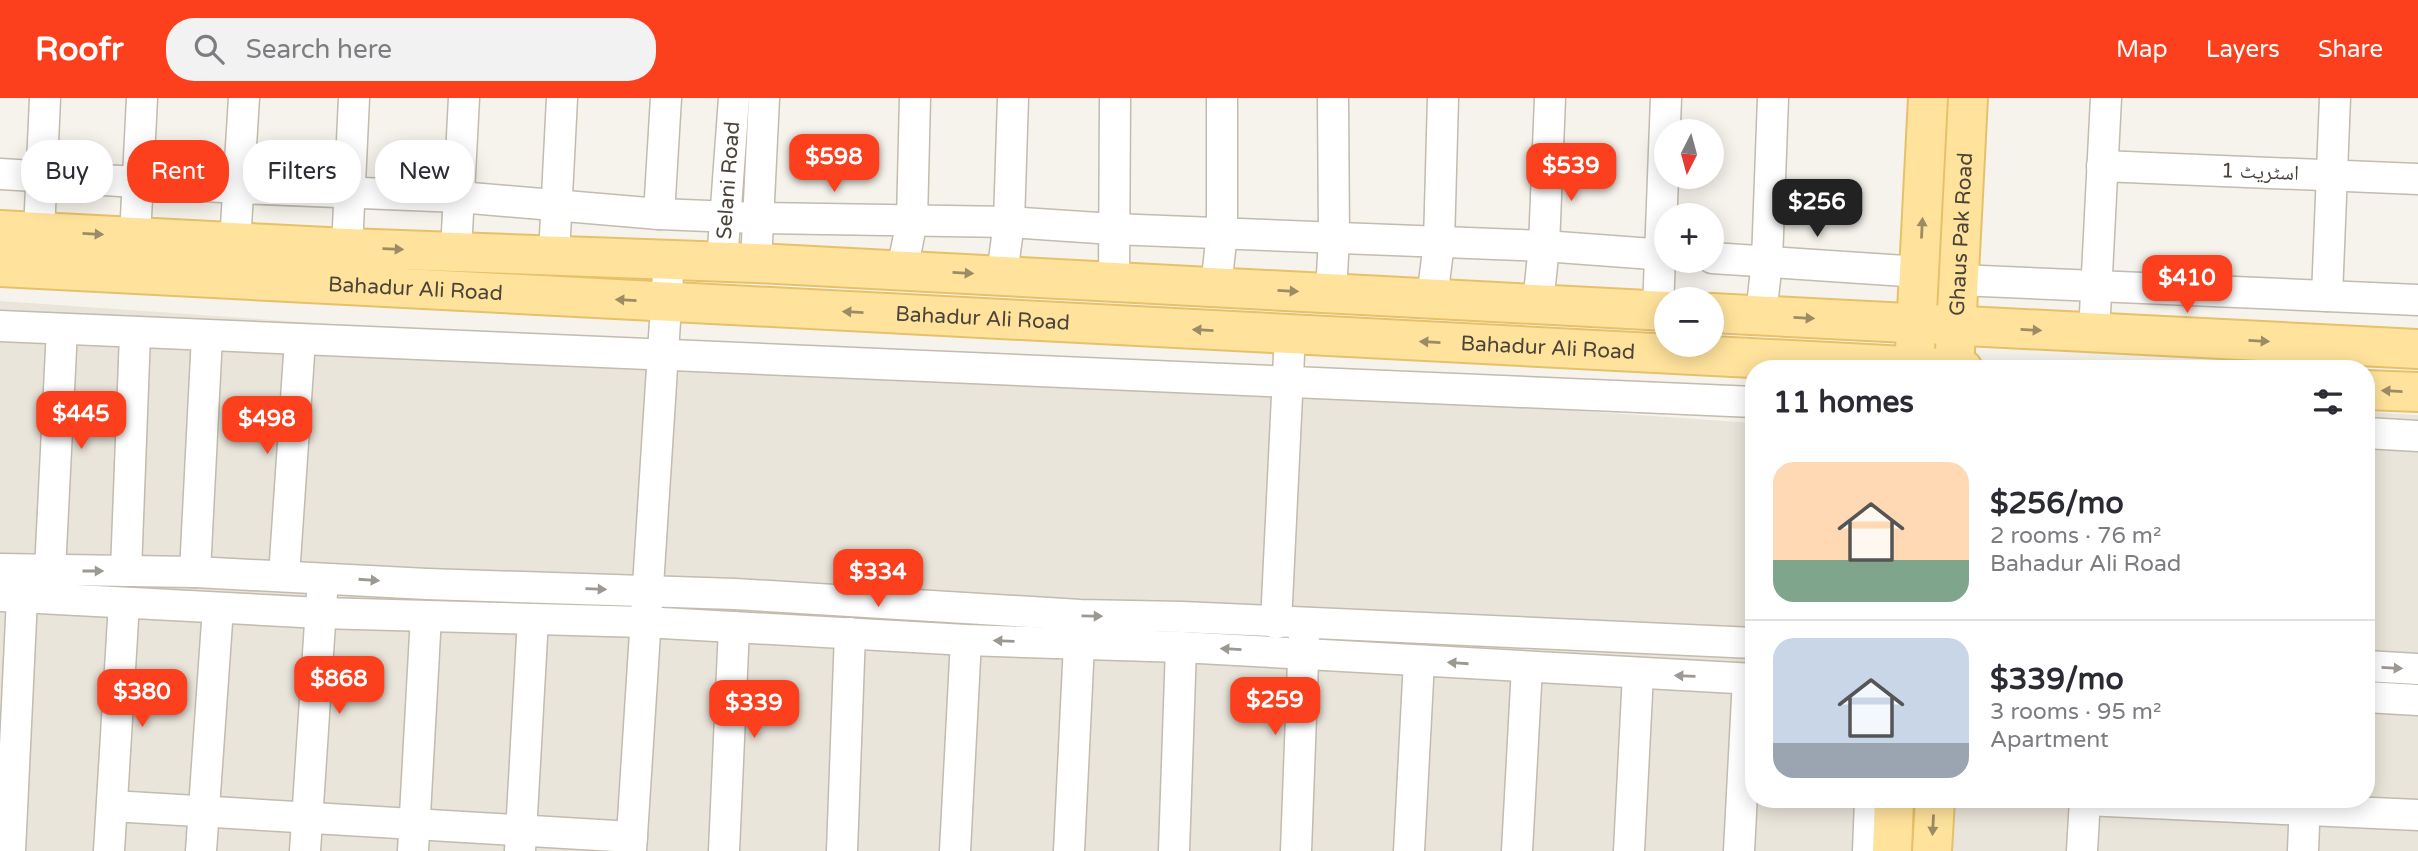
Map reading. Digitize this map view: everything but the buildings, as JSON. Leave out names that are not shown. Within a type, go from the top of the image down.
[{"type":"main road","points":[[1906,360],[1917,324],[1928,98]]},
{"type":"main road","name":"Ghaus Pak Road","points":[[1955,360],[1968,98]]},
{"type":"main road","name":"Bahadur Ali Road","points":[[0,230],[347,248],[739,262],[1654,310]]},
{"type":"main road","name":"Bahadur Ali Road","points":[[0,267],[1759,360]]},
{"type":"main road","points":[[1724,314],[2418,349]]},
{"type":"main road","points":[[2375,391],[2418,393]]},
{"type":"main road","points":[[1892,851],[1894,808]]},
{"type":"main road","points":[[1932,851],[1934,808]]},
{"type":"street","points":[[43,140],[45,98]]},
{"type":"street","points":[[140,140],[142,98]]},
{"type":"street","points":[[235,242],[244,98]]},
{"type":"street","points":[[351,140],[354,98]]},
{"type":"street","points":[[462,140],[464,98]]},
{"type":"street","points":[[554,255],[562,98]]},
{"type":"street","points":[[659,214],[666,98]]},
{"type":"street","name":"Selani Road","points":[[734,98],[726,216],[739,262]]},
{"type":"street","name":"Selani Road","points":[[739,262],[757,218],[764,98]]},
{"type":"street","points":[[902,270],[912,221],[915,98]]},
{"type":"street","points":[[1002,275],[1009,222],[1013,98]]},
{"type":"street","points":[[1114,282],[1115,98]]},
{"type":"street","points":[[1216,287],[1222,233],[1222,98]]},
{"type":"street","points":[[1331,293],[1334,238],[1333,98]]},
{"type":"street","points":[[1432,298],[1439,243],[1443,98]]},
{"type":"street","points":[[1538,303],[1544,246],[1550,98]]},
{"type":"street","points":[[1664,203],[1666,98]]},
{"type":"street","points":[[1760,316],[1767,261],[1773,98]]},
{"type":"street","points":[[2094,333],[2106,98]]},
{"type":"street","points":[[2327,296],[2335,98]]},
{"type":"street","name":"اسٹریٹ 1","points":[[2102,166],[2418,179]]},
{"type":"street","points":[[0,174],[21,176]]},
{"type":"street","points":[[229,187],[243,188]]},
{"type":"street","points":[[474,198],[659,214],[1009,222],[1113,229],[1544,246],[1654,254]]},
{"type":"street","points":[[39,232],[40,203]]},
{"type":"street","points":[[135,237],[137,203]]},
{"type":"street","points":[[347,248],[348,203]]},
{"type":"street","points":[[456,251],[459,203]]},
{"type":"street","points":[[112,806],[307,818],[414,838],[631,844],[669,259]]},
{"type":"street","points":[[1724,259],[1920,272]]},
{"type":"street","points":[[1959,280],[2418,300]]},
{"type":"street","points":[[0,328],[1745,401]]},
{"type":"street","points":[[50,571],[62,329]]},
{"type":"street","points":[[125,571],[135,334]]},
{"type":"street","points":[[1290,334],[1288,383],[1295,633],[1296,851]]},
{"type":"street","points":[[195,572],[208,337]]},
{"type":"street","points":[[284,576],[300,340]]},
{"type":"street","points":[[2375,434],[2418,436]]},
{"type":"street","points":[[0,569],[195,572],[428,584],[646,590],[1080,615],[1182,617],[1295,633],[1419,661],[1745,679]]},
{"type":"street","points":[[305,851],[323,577]]},
{"type":"street","points":[[10,851],[11,597],[218,608],[644,622],[966,640],[1181,647],[1295,633],[1745,643]]},
{"type":"street","points":[[109,851],[124,603]]},
{"type":"street","points":[[201,851],[218,608]]},
{"type":"street","points":[[414,838],[426,616]]},
{"type":"street","points":[[520,841],[533,620]]},
{"type":"street","points":[[724,851],[734,627]]},
{"type":"street","points":[[842,851],[850,633]]},
{"type":"street","points":[[955,851],[966,640]]},
{"type":"street","points":[[1069,851],[1079,644]]},
{"type":"street","points":[[1174,851],[1181,647]]},
{"type":"street","points":[[1409,851],[1419,661]]},
{"type":"street","points":[[1517,851],[1527,667]]},
{"type":"street","points":[[2375,667],[2418,669]]},
{"type":"street","points":[[1629,851],[1638,674]]},
{"type":"street","points":[[2375,698],[2418,700]]},
{"type":"street","points":[[1739,851],[1745,765]]},
{"type":"street","points":[[1868,851],[1870,808]]},
{"type":"street","points":[[2082,851],[2085,808]]},
{"type":"street","points":[[2303,851],[2305,808]]},
{"type":"street","points":[[2339,808],[2418,815]]},
{"type":"shaded area","points":[[0,301],[1745,422],[1745,808],[1861,808],[1859,851],[0,851]]},
{"type":"shaded area","points":[[2375,413],[2418,415],[2418,851],[1948,851],[1951,808],[2375,808]]}]
